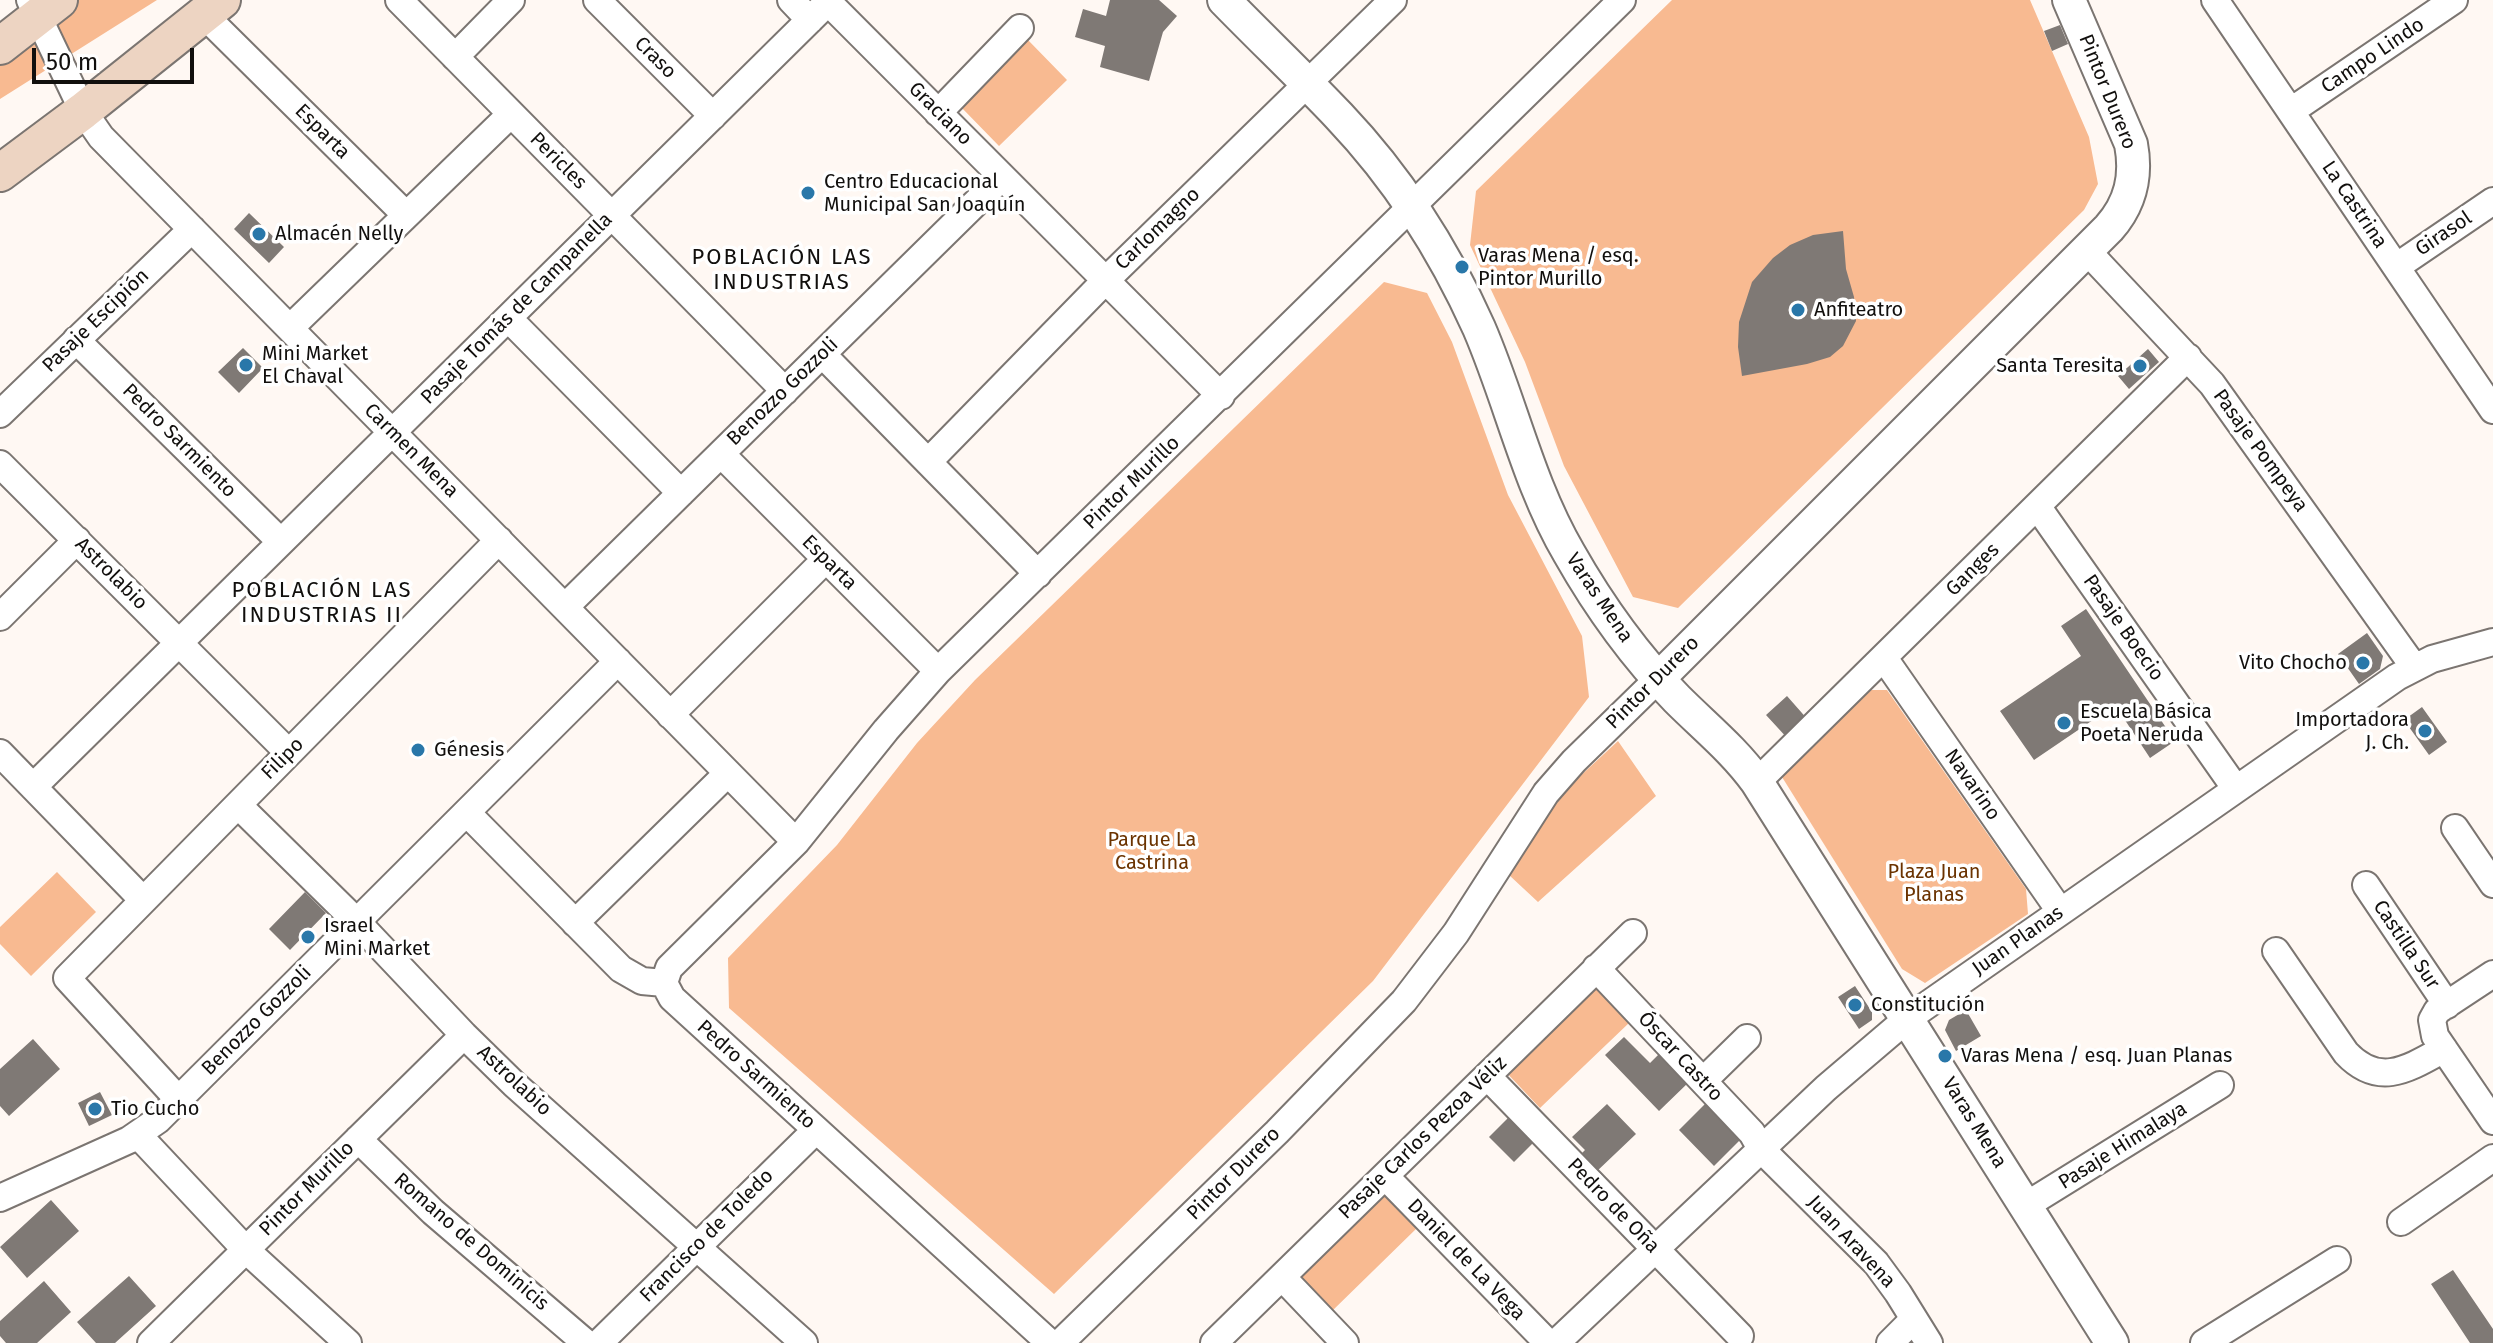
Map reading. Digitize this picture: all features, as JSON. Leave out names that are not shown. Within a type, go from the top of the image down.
[{"type":"main road","points":[[0,46],[42,6]]},
{"type":"main road","points":[[0,173],[213,7]]},
{"type":"street","name":"Pericles","points":[[399,0],[785,391]]},
{"type":"street","points":[[455,57],[511,0]]},
{"type":"street","name":"Craso","points":[[597,0],[713,116]]},
{"type":"street","name":"Graciano","points":[[791,0],[823,7],[938,113],[1221,396]]},
{"type":"street","name":"Varas Mena","points":[[1224,0],[1369,150],[1412,206],[1433,239],[1479,328],[1534,480],[1558,534],[1605,610],[1658,679],[1735,753],[1757,782],[2112,1343]]},
{"type":"street","name":"Carlomagno","points":[[928,462],[1105,281],[1393,0]]},
{"type":"street","name":"Pintor Murillo","points":[[664,983],[669,968],[796,842],[938,671],[1622,0]]},
{"type":"street","name":"Pintor Durero","points":[[1060,1343],[1288,1121],[1404,1001],[1456,933],[1546,793],[1574,761],[2109,228],[2124,207],[2134,170],[2131,144],[2069,0]]},
{"type":"street","name":"La Castrina","points":[[2215,0],[2493,410]]},
{"type":"street","name":"Campo Lindo","points":[[2291,111],[2454,0]]},
{"type":"street","name":"Carmen Mena","points":[[42,6],[83,111],[101,137],[796,842]]},
{"type":"street","name":"Esparta","points":[[213,7],[406,215]]},
{"type":"street","name":"Pasaje Tomás de Campanella","points":[[33,787],[823,7]]},
{"type":"street","points":[[938,113],[1020,28]]},
{"type":"street","points":[[290,328],[511,114]]},
{"type":"street","name":"Benozzo Gozzoli","points":[[565,607],[1002,177]]},
{"type":"street","name":"Girasol","points":[[2396,267],[2493,201]]},
{"type":"street","name":"Pasaje Escipión","points":[[0,414],[192,229]]},
{"type":"street","name":"Pasaje Pompeya","points":[[2087,251],[2188,357],[2245,427],[2414,667]]},
{"type":"street","points":[[508,318],[681,493]]},
{"type":"street","name":"Pedro Sarmiento","points":[[76,340],[281,542]]},
{"type":"street","points":[[822,354],[1038,574]]},
{"type":"street","name":"Ganges","points":[[1757,782],[2188,357]]},
{"type":"street","name":"Esparta","points":[[721,454],[938,671]]},
{"type":"street","name":"Astrolabio","points":[[0,464],[289,753]]},
{"type":"street","name":"Pasaje Boecio","points":[[2037,506],[2236,789]]},
{"type":"street","points":[[0,617],[77,540]]},
{"type":"street","name":"Filipo","points":[[178,1099],[67,978],[499,540]]},
{"type":"street","points":[[670,715],[826,559]]},
{"type":"street","name":"Juan Planas","points":[[1556,1343],[1826,1088],[1907,1019],[2414,667],[2448,653],[2493,642]]},
{"type":"street","name":"Navarino","points":[[1884,658],[2060,911]]},
{"type":"street","name":"Benozzo Gozzoli","points":[[0,1198],[138,1135],[178,1099],[618,661]]},
{"type":"street","points":[[0,753],[143,900]]},
{"type":"street","points":[[575,923],[728,773]]},
{"type":"street","name":"Astrolabio","points":[[238,805],[514,1084],[804,1343]]},
{"type":"street","points":[[467,813],[629,975],[642,981],[664,983]]},
{"type":"street","points":[[2455,828],[2493,884]]},
{"type":"street","name":"Castilla Sur","points":[[2366,885],[2440,1012],[2433,1032],[2493,1121]]},
{"type":"street","name":"Pasaje Carlos Pezoa Véliz","points":[[1214,1343],[1633,933]]},
{"type":"street","points":[[2276,951],[2346,1053],[2359,1065],[2377,1072],[2398,1072],[2444,1049]]},
{"type":"street","name":"Óscar Castro","points":[[1596,968],[1752,1133],[1761,1149]]},
{"type":"street","points":[[2440,1012],[2493,974]]},
{"type":"street","name":"Pedro Sarmiento","points":[[664,983],[672,998],[1050,1343]]},
{"type":"street","name":"Pintor Murillo","points":[[151,1343],[464,1035]]},
{"type":"street","points":[[1703,1081],[1747,1038]]},
{"type":"street","name":"Pedro de Oña","points":[[1487,1076],[1740,1336]]},
{"type":"street","name":"Pasaje Himalaya","points":[[2025,1206],[2220,1085]]},
{"type":"street","name":"Francisco de Toledo","points":[[599,1343],[816,1130]]},
{"type":"street","points":[[138,1135],[246,1250],[348,1343]]},
{"type":"street","name":"Romano de Dominicis","points":[[358,1139],[433,1212],[586,1343]]},
{"type":"street","name":"Juan Aravena","points":[[1761,1149],[1876,1263],[1929,1343]]},
{"type":"street","points":[[2401,1222],[2493,1158]]},
{"type":"street","name":"Daniel de La Vega","points":[[1385,1176],[1548,1343]]},
{"type":"street","points":[[2204,1343],[2337,1260]]},
{"type":"street","points":[[1282,1277],[1345,1343]]},
{"type":"street","points":[[1890,1343],[1914,1319]]},
{"type":"green space","points":[[74,0],[157,0],[0,99],[0,57]]},
{"type":"green space","points":[[1672,0],[2030,0],[2089,137],[2098,184],[2084,210],[1678,608],[1633,597],[1564,466],[1525,362],[1470,245],[1476,191]]},
{"type":"green space","points":[[1028,40],[1067,80],[999,146],[961,107]]},
{"type":"green space","name":"Parque La Castrina","points":[[1384,282],[1427,293],[1452,342],[1508,495],[1582,636],[1589,697],[1373,981],[1054,1294],[729,1008],[728,958],[837,845],[917,743],[975,680]]},
{"type":"green space","name":"Plaza Juan Planas","points":[[1870,690],[1887,690],[2026,889],[2028,914],[1925,983],[1902,969],[1782,777]]},
{"type":"green space","points":[[1618,741],[1656,796],[1538,902],[1509,875],[1564,791]]},
{"type":"green space","points":[[57,872],[96,912],[31,976],[0,944],[0,927]]},
{"type":"green space","points":[[1594,984],[1630,1022],[1540,1108],[1503,1069]]},
{"type":"green space","points":[[1383,1193],[1417,1228],[1330,1313],[1295,1278]]},
{"type":"building","points":[[1110,0],[1159,0],[1177,16],[1163,32],[1149,81],[1100,67],[1105,46],[1075,37],[1083,9],[1106,16]]},
{"type":"building","points":[[2060,25],[2068,44],[2052,51],[2044,31]]},
{"type":"building","points":[[249,213],[284,247],[269,263],[234,229]]},
{"type":"building","name":"Anfiteatro","points":[[1843,231],[1846,269],[1854,297],[1856,321],[1843,346],[1830,357],[1807,364],[1742,376],[1739,322],[1752,282],[1773,258],[1790,245],[1813,235]]},
{"type":"building","points":[[243,348],[263,368],[239,393],[218,372]]},
{"type":"building","points":[[2148,349],[2159,362],[2129,389],[2118,376]]},
{"type":"building","points":[[2086,609],[2175,741],[2150,758],[2115,705],[2034,760],[2000,711],[2081,656],[2061,626]]},
{"type":"building","name":"Vito Chocho","points":[[2367,633],[2383,656],[2380,669],[2359,684],[2338,654]]},
{"type":"building","points":[[1787,696],[1809,721],[1789,740],[1766,715]]},
{"type":"building","name":"Importadora J. Ch.","points":[[2422,707],[2447,742],[2429,755],[2404,720]]},
{"type":"building","points":[[305,892],[326,913],[290,950],[269,929]]},
{"type":"building","name":"Constitución","points":[[1855,986],[1872,1012],[1872,1020],[1859,1029],[1838,997]]},
{"type":"building","points":[[1966,1010],[1981,1036],[1956,1051],[1945,1030],[1949,1020]]},
{"type":"building","points":[[1624,1037],[1650,1063],[1660,1053],[1689,1082],[1659,1111],[1605,1055]]},
{"type":"building","points":[[33,1039],[60,1069],[9,1116],[0,1106],[0,1069]]},
{"type":"building","name":"Tio Cucho","points":[[100,1092],[112,1115],[89,1126],[78,1103]]},
{"type":"building","points":[[1607,1104],[1636,1134],[1595,1173],[1579,1156],[1585,1150],[1572,1137]]},
{"type":"building","points":[[1705,1104],[1740,1140],[1714,1166],[1679,1130]]},
{"type":"building","points":[[1512,1114],[1537,1139],[1514,1162],[1489,1137]]},
{"type":"building","points":[[51,1200],[79,1231],[27,1278],[0,1247]]},
{"type":"building","points":[[2453,1270],[2493,1329],[2493,1343],[2470,1343],[2431,1284]]},
{"type":"building","points":[[129,1276],[156,1306],[115,1343],[96,1343],[77,1322]]},
{"type":"building","points":[[44,1281],[71,1312],[37,1343],[6,1343],[0,1336],[0,1321]]},
{"type":"place","name":"Centro Educacional Municipal San Joaquín","points":[[808,193]]},
{"type":"place","name":"Almacén Nelly","points":[[259,234]]},
{"type":"place","name":"Varas Mena / esq. Pintor Murillo","points":[[1462,267]]},
{"type":"place","name":"Anfiteatro","points":[[1798,310]]},
{"type":"place","name":"Mini Market El Chaval","points":[[246,365]]},
{"type":"place","name":"Santa Teresita","points":[[2140,366]]},
{"type":"place","name":"Vito Chocho","points":[[2363,663]]},
{"type":"place","name":"Escuela Básica Poeta Neruda","points":[[2064,723]]},
{"type":"place","name":"Importadora J. Ch.","points":[[2425,731]]},
{"type":"place","name":"Génesis","points":[[418,750]]},
{"type":"place","name":"Israel Mini Market","points":[[308,937]]},
{"type":"place","name":"Constitución","points":[[1855,1005]]},
{"type":"place","name":"Varas Mena / esq. Juan Planas","points":[[1945,1056]]},
{"type":"place","name":"Tio Cucho","points":[[95,1109]]},
{"type":"district","name":"POBLACIÓN LAS INDUSTRIAS","points":[[782,270]]},
{"type":"district","name":"POBLACIÓN LAS INDUSTRIAS II","points":[[322,604]]}]
